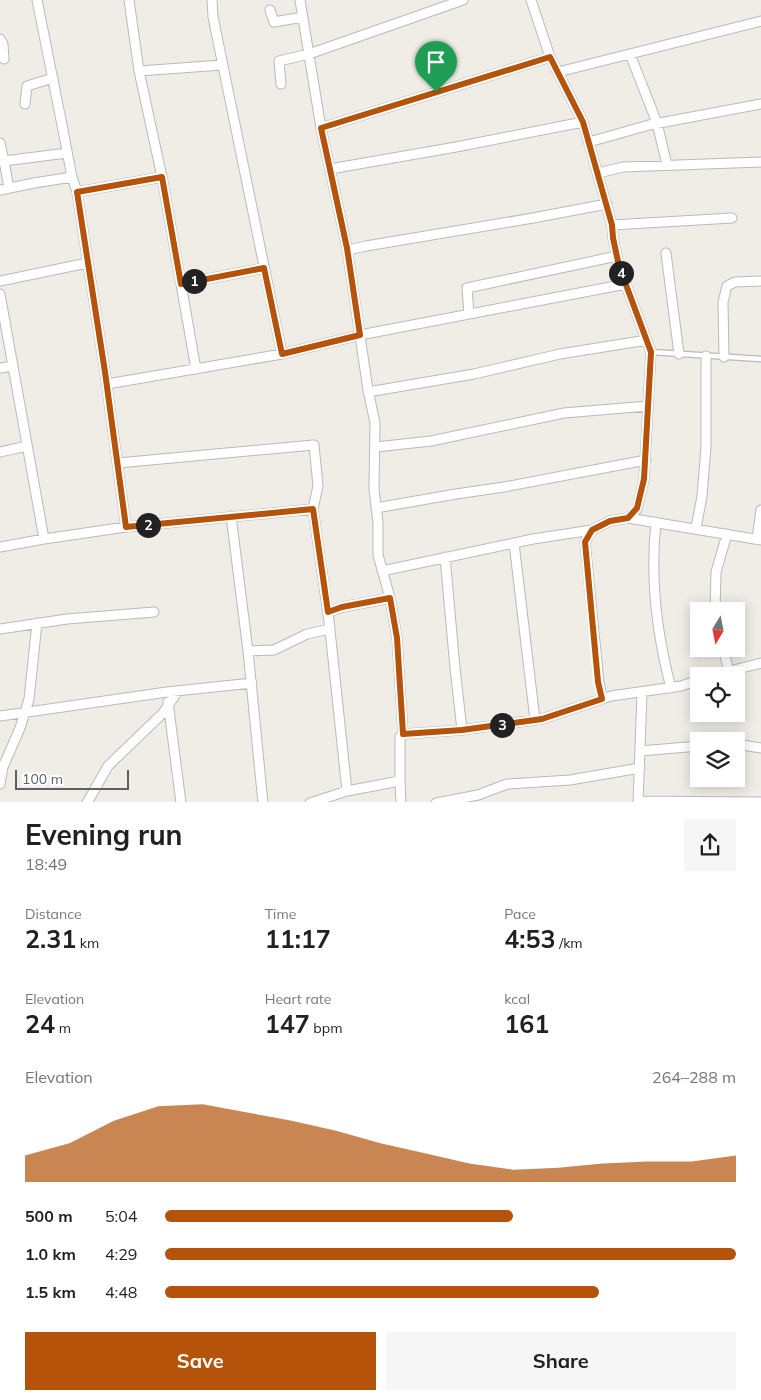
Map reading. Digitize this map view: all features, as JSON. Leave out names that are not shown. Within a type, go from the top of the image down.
[{"type":"street","points":[[37,0],[72,178],[77,192],[107,384],[126,527]]},
{"type":"street","points":[[129,0],[139,71],[162,177],[196,369]]},
{"type":"street","points":[[212,0],[213,17],[222,65],[282,354]]},
{"type":"street","points":[[300,0],[321,128],[348,250],[368,392],[375,423],[374,489],[378,523],[378,555],[390,598],[397,638],[403,734],[400,737],[401,802]]},
{"type":"street","points":[[281,84],[279,61],[309,54],[463,0]]},
{"type":"street","points":[[531,0],[550,57],[583,122],[607,204],[616,256],[651,352],[644,479],[637,508],[628,518]]},
{"type":"street","points":[[270,10],[274,22],[302,17]]},
{"type":"street","points":[[558,72],[761,21]]},
{"type":"street","points":[[0,39],[3,44],[4,59]]},
{"type":"street","points":[[630,54],[657,124],[667,165]]},
{"type":"street","points":[[321,128],[550,57]]},
{"type":"street","points":[[139,71],[222,65]]},
{"type":"street","points":[[25,104],[27,86],[53,78]]},
{"type":"street","points":[[589,142],[657,124],[761,104]]},
{"type":"street","points":[[330,169],[583,122]]},
{"type":"street","points":[[0,143],[4,161],[5,189],[72,178]]},
{"type":"street","points":[[4,161],[67,153]]},
{"type":"street","points":[[598,172],[623,167],[761,162]]},
{"type":"street","points":[[77,192],[162,177]]},
{"type":"street","points":[[348,250],[607,204]]},
{"type":"street","points":[[612,225],[732,218]]},
{"type":"street","points":[[666,253],[680,354]]},
{"type":"street","points":[[469,314],[467,288],[616,256]]},
{"type":"street","points":[[0,281],[87,263]]},
{"type":"street","points":[[181,284],[264,268]]},
{"type":"street","points":[[724,357],[723,302],[727,286],[735,282],[761,281]]},
{"type":"street","points":[[107,384],[282,354],[360,335],[626,284]]},
{"type":"street","points":[[0,294],[44,539]]},
{"type":"street","points":[[368,392],[474,374],[560,354],[647,340]]},
{"type":"street","points":[[696,528],[702,496],[706,447],[706,356]]},
{"type":"street","points":[[0,368],[13,366]]},
{"type":"street","points":[[376,447],[431,441],[564,413],[648,406]]},
{"type":"street","points":[[118,463],[314,445],[318,486],[313,509],[330,630],[344,796]]},
{"type":"street","points":[[0,452],[27,446]]},
{"type":"street","points":[[376,508],[504,487],[646,460]]},
{"type":"street","points":[[0,547],[126,527],[313,509]]},
{"type":"street","points":[[382,571],[514,543],[592,530],[610,521],[628,518],[759,539],[761,510]]},
{"type":"street","points":[[231,516],[252,683],[263,802]]},
{"type":"street","points":[[656,522],[653,552],[658,614],[663,656],[671,688]]},
{"type":"street","points":[[592,530],[585,542],[598,682],[602,699]]},
{"type":"street","points":[[716,602],[716,572],[727,534]]},
{"type":"street","points":[[514,543],[534,720]]},
{"type":"street","points":[[445,557],[454,668],[462,730]]},
{"type":"street","points":[[328,612],[342,607],[390,598]]},
{"type":"street","points":[[0,629],[68,618],[154,612]]},
{"type":"street","points":[[0,784],[4,767],[20,728],[29,699],[37,623]]},
{"type":"street","points":[[248,652],[274,650],[307,634],[330,630]]},
{"type":"street","points":[[745,667],[761,663]]},
{"type":"street","points":[[0,716],[167,692],[252,683]]},
{"type":"street","points":[[403,734],[462,730],[534,720],[611,696],[671,688],[690,683]]},
{"type":"street","points":[[87,802],[108,766],[163,713],[178,691]]},
{"type":"street","points":[[167,692],[181,802]]},
{"type":"street","points":[[642,692],[638,802],[761,802]]},
{"type":"street","points":[[745,745],[761,748]]},
{"type":"street","points":[[640,751],[690,747]]},
{"type":"street","points":[[436,802],[478,795],[507,784],[570,780],[640,768]]},
{"type":"street","points":[[310,802],[344,796],[400,781]]},
{"type":"lane","points":[[651,352],[761,359]]},
{"type":"route","points":[[550,57],[583,122],[612,225],[619,266],[651,352],[644,479],[637,508],[628,518],[610,521],[592,530],[585,542],[598,682],[602,699],[542,719],[462,730],[403,734],[397,638],[390,598],[342,607],[328,612],[313,509],[126,527],[105,372],[77,192],[162,177],[181,284],[264,268],[282,354],[360,335],[347,248],[321,128],[436,92],[550,57]]}]
